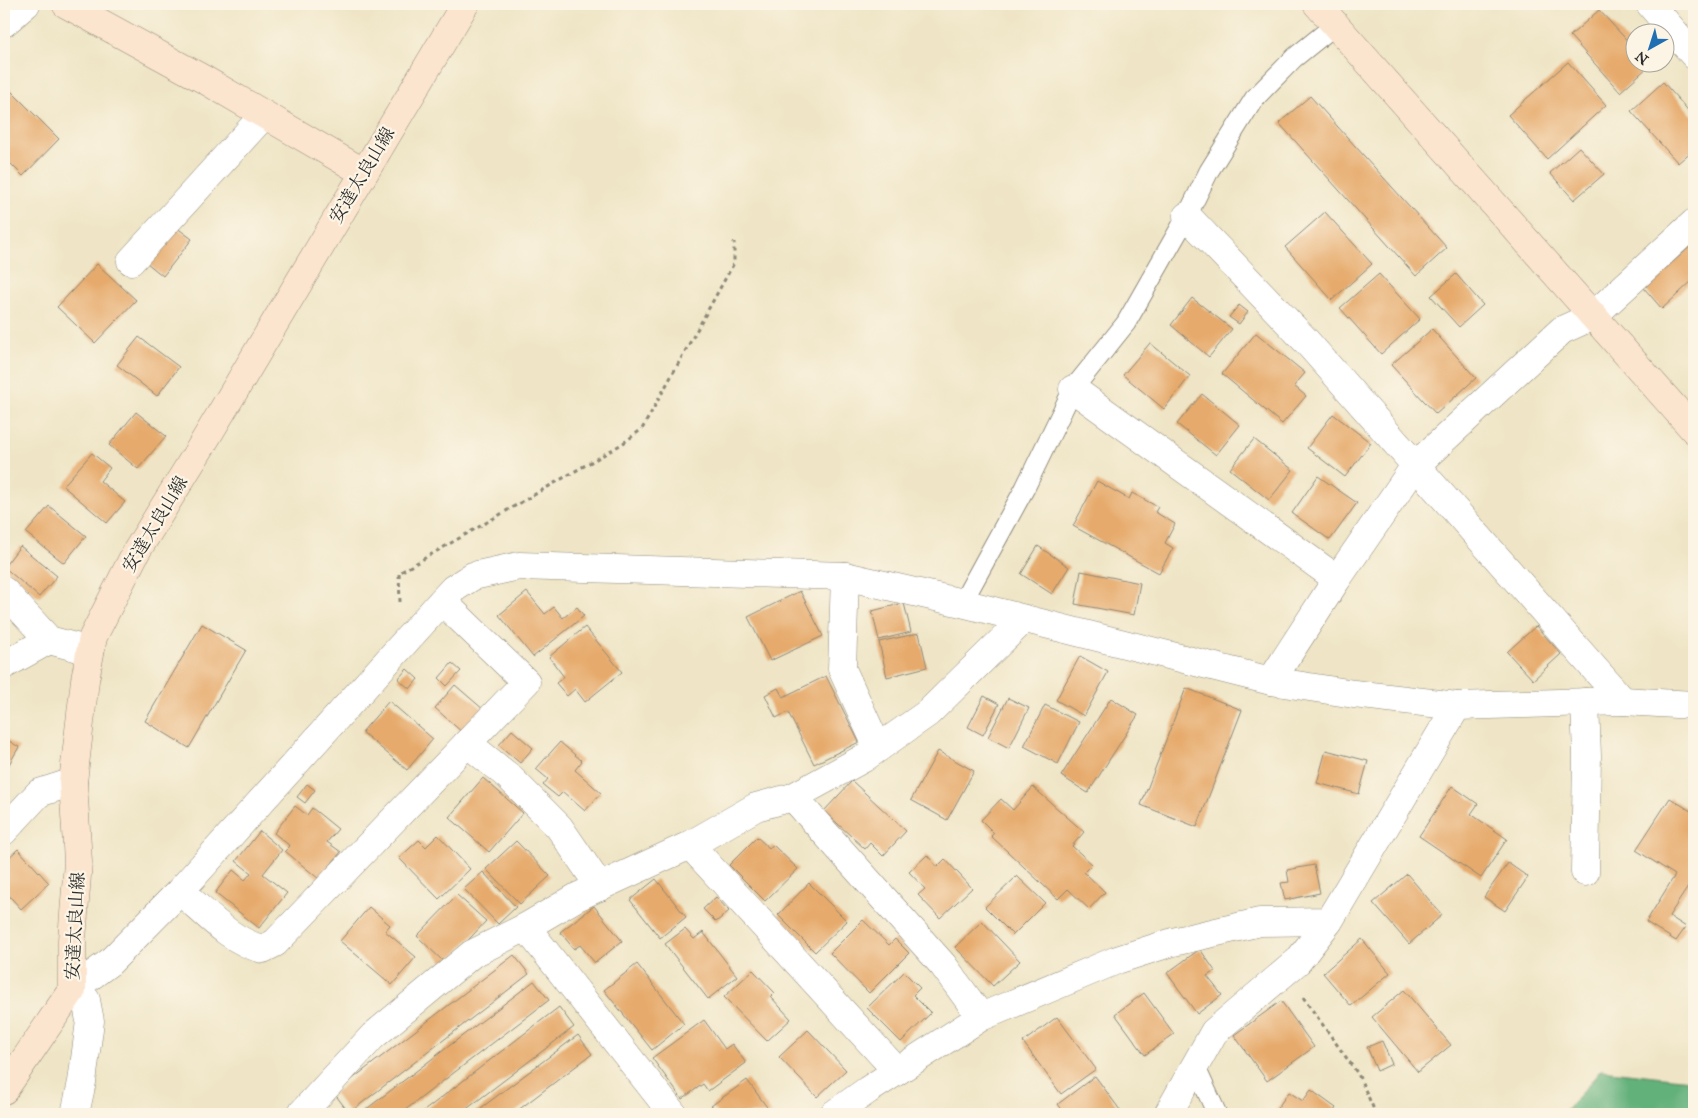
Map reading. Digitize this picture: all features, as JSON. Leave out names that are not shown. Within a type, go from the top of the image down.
[{"type":"main road","points":[[66,4],[363,172]]},
{"type":"main road","name":"安達太良山線","points":[[4,1090],[72,990],[72,940],[78,862],[73,782],[93,637],[136,552],[465,4]]},
{"type":"main road","points":[[1317,4],[1694,430]]},
{"type":"street","points":[[4,23],[26,4]]},
{"type":"street","points":[[1650,4],[1694,55]]},
{"type":"street","points":[[131,261],[264,115]]},
{"type":"street","points":[[1187,216],[1306,342],[1623,701]]},
{"type":"street","points":[[1271,681],[1415,466],[1562,330],[1593,316],[1694,223]]},
{"type":"street","points":[[1073,389],[1337,580]]},
{"type":"street","points":[[75,1114],[82,1082],[90,1021],[86,1000],[72,990],[110,962],[180,891],[453,589],[473,576],[519,566],[845,576],[962,603],[1271,681],[1354,694],[1457,706],[1623,701],[1694,705]]},
{"type":"street","points":[[845,576],[842,669],[878,748]]},
{"type":"street","points":[[4,591],[49,640],[90,651]]},
{"type":"street","points":[[180,891],[231,935],[254,947],[263,949],[275,943],[526,682],[442,601]]},
{"type":"street","points":[[301,1114],[373,1036],[472,954],[526,927],[577,897],[690,845],[756,807],[793,798],[864,758],[928,713],[1024,619]]},
{"type":"street","points":[[4,665],[49,640]]},
{"type":"street","points":[[1585,702],[1587,756],[1585,872]]},
{"type":"street","points":[[1168,1114],[1214,1032],[1298,961],[1329,920],[1457,706]]},
{"type":"street","points":[[467,742],[508,776],[559,827],[600,886]]},
{"type":"street","points":[[4,830],[39,793],[73,782]]},
{"type":"street","points":[[793,798],[942,965],[980,1017]]},
{"type":"street","points":[[690,845],[897,1071]]},
{"type":"street","points":[[834,1114],[980,1017],[1117,960],[1173,942],[1260,922],[1329,920]]},
{"type":"street","points":[[526,927],[673,1114]]},
{"type":"lane","points":[[962,603],[1025,488],[1073,389],[1126,323],[1187,216],[1209,171],[1254,99],[1294,58],[1335,25]]},
{"type":"lane","points":[[1194,1066],[1217,1114]]},
{"type":"path","points":[[402,644],[399,573],[622,444],[642,429],[734,263],[734,242]]},
{"type":"path","points":[[1285,972],[1358,1074],[1376,1114]]},
{"type":"green space","points":[[1601,1070],[1690,1080],[1694,1087],[1694,1114],[1563,1114]]},
{"type":"building","points":[[1599,10],[1626,39],[1626,72],[1642,72],[1620,92],[1570,36]]},
{"type":"building","points":[[1568,62],[1606,105],[1547,159],[1508,115]]},
{"type":"building","points":[[1663,82],[1694,117],[1694,149],[1678,163],[1631,111]]},
{"type":"building","points":[[8,88],[59,139],[23,176],[4,157],[4,92]]},
{"type":"building","points":[[1310,96],[1447,248],[1416,276],[1279,123]]},
{"type":"building","points":[[1579,147],[1604,174],[1574,200],[1550,173]]},
{"type":"building","points":[[1325,212],[1372,264],[1332,300],[1285,247]]},
{"type":"building","points":[[176,227],[192,239],[163,276],[147,263]]},
{"type":"building","points":[[1692,245],[1694,248],[1694,279],[1662,309],[1644,288]]},
{"type":"building","points":[[97,264],[136,300],[95,343],[57,307]]},
{"type":"building","points":[[1379,274],[1420,319],[1381,354],[1340,308]]},
{"type":"building","points":[[1456,274],[1483,305],[1459,327],[1431,296]]},
{"type":"building","points":[[1192,298],[1232,329],[1209,357],[1171,325]]},
{"type":"building","points":[[1239,305],[1248,312],[1239,324],[1229,317]]},
{"type":"building","points":[[1432,329],[1476,378],[1436,414],[1391,365]]},
{"type":"building","points":[[1256,333],[1305,373],[1294,386],[1306,396],[1282,424],[1222,374]]},
{"type":"building","points":[[139,337],[179,367],[157,396],[117,365]]},
{"type":"building","points":[[1150,343],[1190,376],[1164,409],[1123,375]]},
{"type":"building","points":[[1202,394],[1240,425],[1216,455],[1177,424]]},
{"type":"building","points":[[136,412],[166,436],[138,469],[109,445]]},
{"type":"building","points":[[1333,414],[1371,443],[1345,477],[1307,448]]},
{"type":"building","points":[[1254,439],[1293,470],[1269,500],[1230,469]]},
{"type":"building","points":[[92,453],[110,468],[100,481],[125,502],[107,523],[63,486]]},
{"type":"building","points":[[1318,476],[1357,503],[1330,540],[1292,513]]},
{"type":"building","points":[[1097,481],[1129,499],[1132,493],[1158,507],[1155,512],[1175,524],[1165,543],[1173,548],[1159,573],[1073,526]]},
{"type":"building","points":[[49,506],[86,536],[64,563],[26,533]]},
{"type":"building","points":[[20,546],[57,576],[39,597],[4,567]]},
{"type":"building","points":[[1038,546],[1069,567],[1052,594],[1021,574]]},
{"type":"building","points":[[1081,571],[1140,583],[1134,615],[1075,604]]},
{"type":"building","points":[[800,591],[823,636],[770,661],[748,617]]},
{"type":"building","points":[[527,592],[545,614],[554,607],[563,618],[577,607],[584,616],[533,657],[499,615]]},
{"type":"building","points":[[904,603],[911,632],[879,640],[872,611]]},
{"type":"building","points":[[202,624],[246,650],[189,748],[145,721]]},
{"type":"building","points":[[1536,626],[1561,654],[1533,680],[1507,652]]},
{"type":"building","points":[[585,627],[622,672],[585,702],[575,689],[567,696],[556,683],[564,677],[549,657]]},
{"type":"building","points":[[919,633],[927,667],[887,677],[879,642]]},
{"type":"building","points":[[1080,656],[1108,672],[1084,716],[1056,700]]},
{"type":"building","points":[[452,663],[461,671],[447,686],[439,678]]},
{"type":"building","points":[[407,669],[418,679],[410,689],[398,679]]},
{"type":"building","points":[[826,676],[859,742],[814,764],[788,712],[776,718],[765,695],[778,688],[783,697]]},
{"type":"building","points":[[455,685],[484,710],[464,734],[435,708]]},
{"type":"building","points":[[1186,688],[1242,710],[1197,827],[1141,805]]},
{"type":"building","points":[[984,696],[999,704],[983,735],[968,727]]},
{"type":"building","points":[[1008,698],[1029,708],[1009,748],[988,737]]},
{"type":"building","points":[[1111,698],[1138,715],[1088,793],[1061,776]]},
{"type":"building","points":[[389,701],[433,739],[407,770],[362,732]]},
{"type":"building","points":[[1045,705],[1079,722],[1058,764],[1024,746]]},
{"type":"building","points":[[512,730],[533,748],[520,763],[499,745]]},
{"type":"building","points":[[4,738],[19,747],[4,773]]},
{"type":"building","points":[[560,742],[582,761],[575,770],[601,793],[585,811],[563,792],[558,797],[543,785],[548,779],[536,769]]},
{"type":"building","points":[[1326,750],[1368,761],[1359,794],[1317,783]]},
{"type":"building","points":[[938,751],[974,771],[947,820],[911,800]]},
{"type":"building","points":[[483,778],[523,813],[489,852],[449,817]]},
{"type":"building","points":[[852,781],[906,831],[883,856],[870,843],[865,849],[824,811]]},
{"type":"building","points":[[307,784],[315,790],[305,803],[297,797]]},
{"type":"building","points":[[1452,786],[1478,804],[1471,814],[1507,839],[1481,878],[1419,836]]},
{"type":"building","points":[[1033,787],[1084,832],[1072,846],[1092,864],[1084,872],[1105,892],[1089,909],[1068,889],[1058,899],[991,836],[994,833],[981,820],[1001,799],[1013,810]]},
{"type":"building","points":[[1670,798],[1694,813],[1694,887],[1690,884],[1669,916],[1686,927],[1676,941],[1646,922],[1675,875],[1636,850]]},
{"type":"building","points":[[295,806],[307,815],[312,808],[338,829],[327,842],[341,852],[319,879],[285,851],[290,846],[274,833]]},
{"type":"building","points":[[260,831],[282,850],[263,874],[287,893],[259,928],[215,893],[233,870],[245,880],[251,873],[236,861]]},
{"type":"building","points":[[438,835],[470,869],[439,899],[399,858],[419,840],[426,847]]},
{"type":"building","points":[[757,837],[769,848],[773,845],[798,869],[765,901],[729,865]]},
{"type":"building","points":[[516,841],[550,876],[520,904],[486,869]]},
{"type":"building","points":[[18,849],[49,883],[21,909],[4,890],[4,862]]},
{"type":"building","points":[[927,855],[937,867],[945,859],[972,888],[940,918],[918,895],[925,889],[909,872]]},
{"type":"building","points":[[1508,863],[1528,877],[1505,911],[1484,897]]},
{"type":"building","points":[[1314,865],[1320,893],[1285,900],[1281,883],[1289,882],[1287,870]]},
{"type":"building","points":[[483,872],[516,907],[498,924],[464,889]]},
{"type":"building","points":[[1407,874],[1442,915],[1409,944],[1373,903]]},
{"type":"building","points":[[1017,876],[1045,903],[1013,935],[985,907]]},
{"type":"building","points":[[656,879],[686,917],[660,938],[630,900]]},
{"type":"building","points":[[809,883],[847,921],[815,952],[778,915]]},
{"type":"building","points":[[457,895],[486,921],[446,964],[417,936]]},
{"type":"building","points":[[716,897],[729,911],[716,922],[703,909]]},
{"type":"building","points":[[594,906],[622,941],[595,963],[580,945],[574,949],[560,932]]},
{"type":"building","points":[[369,907],[390,925],[385,931],[416,957],[392,985],[340,941]]},
{"type":"building","points":[[863,920],[889,945],[895,939],[909,953],[869,993],[830,953]]},
{"type":"building","points":[[982,921],[1020,961],[993,986],[955,947]]},
{"type":"building","points":[[685,929],[694,939],[703,932],[737,976],[708,999],[665,944]]},
{"type":"building","points":[[1362,939],[1390,973],[1351,1006],[1323,973]]},
{"type":"building","points":[[1200,949],[1215,971],[1207,976],[1222,995],[1197,1014],[1167,973]]},
{"type":"building","points":[[514,955],[529,974],[349,1113],[334,1093]]},
{"type":"building","points":[[637,964],[684,1024],[652,1050],[604,990]]},
{"type":"building","points":[[753,970],[775,993],[771,997],[791,1019],[767,1041],[724,997]]},
{"type":"building","points":[[904,972],[920,988],[913,995],[931,1013],[901,1042],[867,1008]]},
{"type":"building","points":[[534,981],[549,1000],[400,1114],[360,1114]]},
{"type":"building","points":[[1404,990],[1451,1045],[1418,1072],[1372,1017]]},
{"type":"building","points":[[1144,993],[1174,1034],[1145,1055],[1115,1014]]},
{"type":"building","points":[[1281,1001],[1314,1047],[1267,1081],[1234,1035]]},
{"type":"building","points":[[559,1007],[574,1027],[460,1114],[420,1114]]},
{"type":"building","points":[[1057,1017],[1096,1069],[1061,1094],[1023,1042]]},
{"type":"building","points":[[704,1020],[725,1049],[732,1044],[746,1063],[708,1091],[703,1084],[682,1099],[652,1058]]},
{"type":"building","points":[[808,1030],[846,1070],[817,1097],[779,1057]]},
{"type":"building","points":[[578,1035],[592,1054],[513,1114],[473,1114]]},
{"type":"building","points":[[1382,1041],[1392,1064],[1377,1071],[1367,1047]]},
{"type":"building","points":[[1095,1076],[1123,1114],[1065,1114],[1058,1104]]},
{"type":"building","points":[[747,1080],[772,1114],[718,1114],[711,1106]]},
{"type":"building","points":[[1311,1090],[1336,1108],[1332,1114],[1273,1114],[1289,1092],[1303,1101]]}]
